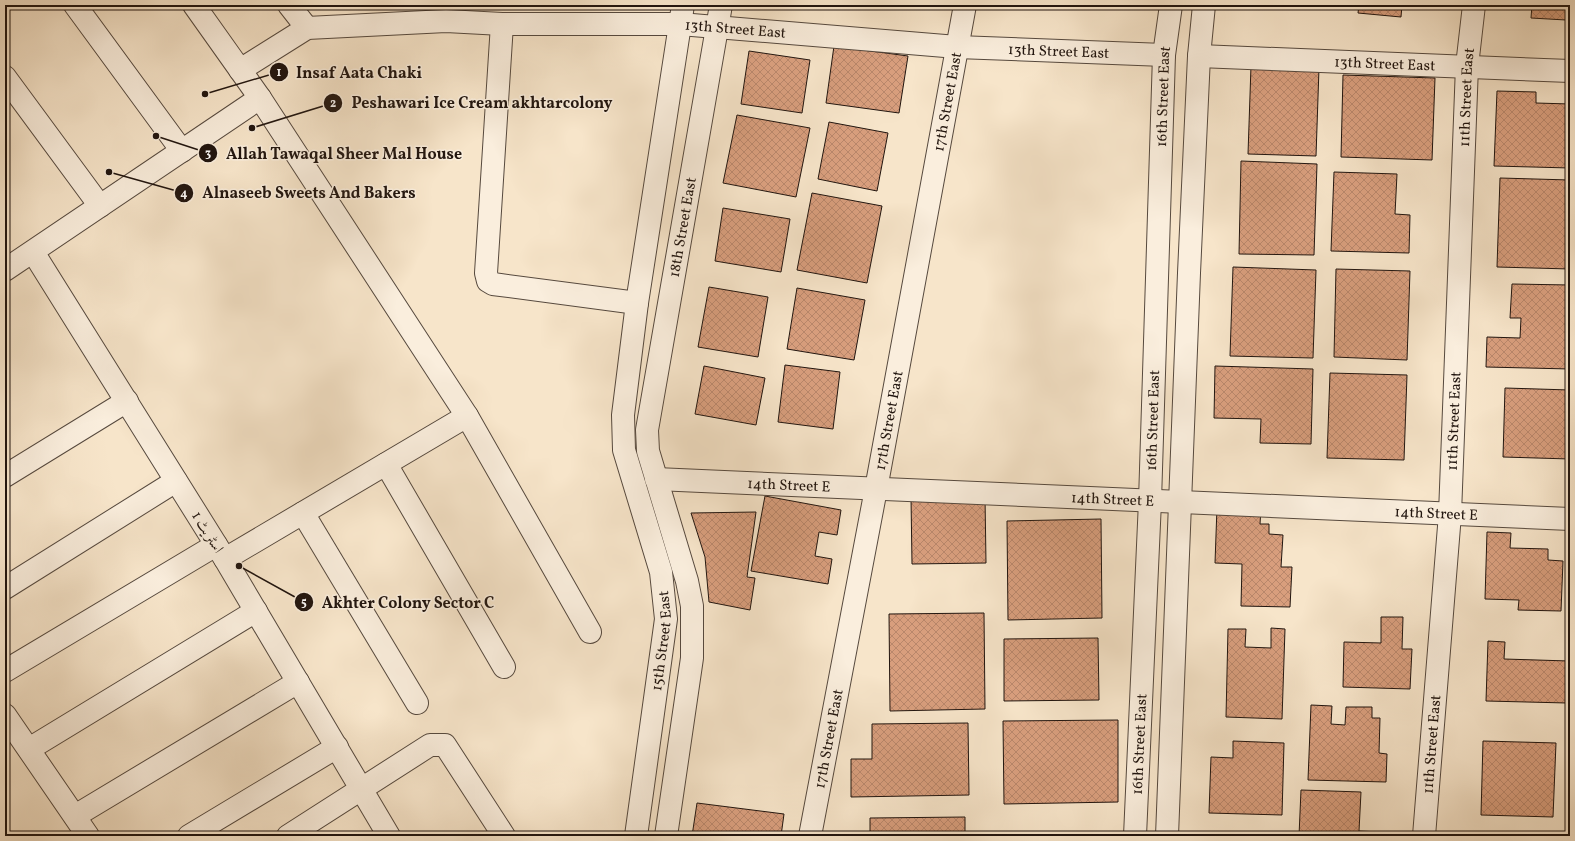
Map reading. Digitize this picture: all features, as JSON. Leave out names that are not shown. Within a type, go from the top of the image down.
[{"type":"street","points":[[75,5],[182,151]]},
{"type":"street","points":[[194,5],[260,98],[467,416],[590,632]]},
{"type":"street","points":[[240,70],[307,28],[289,5]]},
{"type":"street","name":"18th Street East","points":[[648,451],[647,430],[721,5]]},
{"type":"street","name":"17th Street East","points":[[810,836],[876,489],[965,5]]},
{"type":"street","name":"16th Street East","points":[[1135,836],[1150,501],[1164,55],[1171,5]]},
{"type":"street","name":"16th Street East","points":[[1167,836],[1179,502],[1199,56],[1204,5]]},
{"type":"street","name":"11th Street East","points":[[1424,836],[1450,514],[1467,66],[1474,5]]},
{"type":"street","name":"13th Street East","points":[[307,28],[447,13],[502,24],[682,15],[717,28],[957,47],[1164,55]]},
{"type":"street","points":[[502,24],[486,274],[488,280],[493,284],[637,303],[682,15]]},
{"type":"street","name":"13th Street East","points":[[1199,56],[1570,71]]},
{"type":"street","points":[[5,77],[100,206]]},
{"type":"street","points":[[8,261],[33,252],[260,98]]},
{"type":"street","name":"اسٹریٹ 1","points":[[33,252],[221,552],[389,836]]},
{"type":"street","name":"15th Street East","points":[[636,836],[666,618],[661,572],[624,450],[624,415],[637,303]]},
{"type":"street","points":[[5,476],[126,401]]},
{"type":"street","points":[[5,671],[221,552],[303,513],[467,416]]},
{"type":"street","name":"15th Street East","points":[[648,451],[687,581],[692,606],[692,658],[666,836]]},
{"type":"street","points":[[386,464],[504,667]]},
{"type":"street","name":"14th Street E","points":[[656,479],[1570,520]]},
{"type":"street","points":[[5,588],[176,481]]},
{"type":"street","points":[[303,513],[417,703]]},
{"type":"street","points":[[29,749],[256,611]]},
{"type":"street","points":[[75,816],[298,682]]},
{"type":"street","points":[[5,715],[88,836]]},
{"type":"street","points":[[288,836],[430,745],[445,745],[504,836]]},
{"type":"street","points":[[189,836],[337,748]]},
{"type":"building","points":[[1359,5],[1402,5],[1401,17],[1358,13]]},
{"type":"building","points":[[1532,5],[1570,5],[1570,7],[1566,7],[1566,20],[1531,18]]},
{"type":"building","points":[[834,46],[908,56],[899,113],[826,103]]},
{"type":"building","points":[[749,51],[810,60],[802,113],[741,104]]},
{"type":"building","points":[[1251,66],[1319,68],[1316,156],[1248,154]]},
{"type":"building","points":[[1343,75],[1435,78],[1432,160],[1341,157]]},
{"type":"building","points":[[1497,91],[1536,92],[1536,103],[1570,104],[1570,168],[1494,166]]},
{"type":"building","points":[[737,115],[810,128],[796,197],[723,183]]},
{"type":"building","points":[[829,122],[888,133],[877,191],[818,179]]},
{"type":"building","points":[[1241,161],[1317,164],[1314,255],[1239,254]]},
{"type":"building","points":[[1334,172],[1397,174],[1395,214],[1410,215],[1409,253],[1331,251]]},
{"type":"building","points":[[1500,178],[1570,180],[1570,269],[1497,267]]},
{"type":"building","points":[[812,193],[882,206],[867,283],[797,270]]},
{"type":"building","points":[[723,208],[790,219],[781,272],[715,261]]},
{"type":"building","points":[[1233,267],[1316,270],[1313,358],[1230,356]]},
{"type":"building","points":[[1336,269],[1410,271],[1407,360],[1334,357]]},
{"type":"building","points":[[1512,284],[1570,285],[1570,369],[1486,367],[1487,337],[1520,338],[1521,318],[1510,318]]},
{"type":"building","points":[[709,287],[768,297],[758,357],[698,347]]},
{"type":"building","points":[[797,288],[865,300],[854,360],[787,349]]},
{"type":"building","points":[[785,365],[840,372],[833,429],[778,422]]},
{"type":"building","points":[[704,366],[765,378],[756,425],[695,414]]},
{"type":"building","points":[[1215,366],[1313,369],[1311,444],[1260,443],[1261,419],[1214,418]]},
{"type":"building","points":[[1330,373],[1407,375],[1404,460],[1327,458]]},
{"type":"building","points":[[1505,388],[1570,390],[1570,459],[1503,457]]},
{"type":"building","points":[[765,496],[841,510],[837,535],[819,532],[815,556],[832,559],[828,584],[751,571]]},
{"type":"building","points":[[985,496],[986,563],[912,564],[911,497]]},
{"type":"building","points":[[1217,507],[1261,508],[1260,524],[1269,524],[1269,534],[1283,535],[1281,567],[1292,567],[1290,607],[1241,606],[1242,564],[1215,563]]},
{"type":"building","points":[[756,512],[747,577],[755,578],[750,610],[709,602],[705,557],[691,513]]},
{"type":"building","points":[[1101,519],[1102,618],[1008,620],[1007,521]]},
{"type":"building","points":[[1487,532],[1511,533],[1510,548],[1548,549],[1548,560],[1563,561],[1561,611],[1518,610],[1519,600],[1485,599]]},
{"type":"building","points":[[984,613],[985,709],[890,711],[889,614]]},
{"type":"building","points":[[1381,617],[1403,617],[1402,649],[1412,649],[1410,689],[1343,687],[1344,642],[1381,643]]},
{"type":"building","points":[[1271,628],[1285,629],[1282,719],[1226,717],[1228,629],[1246,629],[1245,647],[1271,648]]},
{"type":"building","points":[[1098,638],[1099,700],[1004,701],[1004,639]]},
{"type":"building","points":[[1488,641],[1505,642],[1504,659],[1569,661],[1567,703],[1486,701]]},
{"type":"building","points":[[1311,705],[1332,706],[1331,724],[1345,725],[1346,707],[1372,707],[1372,718],[1380,718],[1379,753],[1387,754],[1386,782],[1308,780]]},
{"type":"building","points":[[1118,720],[1118,802],[1004,804],[1003,721]]},
{"type":"building","points":[[968,723],[969,795],[851,797],[851,759],[872,759],[872,724]]},
{"type":"building","points":[[1233,741],[1284,743],[1282,815],[1209,813],[1211,757],[1233,758]]},
{"type":"building","points":[[1483,741],[1556,743],[1553,817],[1481,815]]},
{"type":"building","points":[[1301,790],[1361,792],[1359,831],[1381,832],[1381,836],[1299,836]]},
{"type":"building","points":[[697,803],[784,814],[781,836],[692,836]]},
{"type":"building","points":[[965,817],[965,836],[870,836],[870,818]]},
{"type":"place","name":"Insaf Aata Chaki","points":[[205,94]]},
{"type":"place","name":"Peshawari Ice Cream akhtarcolony","points":[[252,128]]},
{"type":"place","name":"Allah Tawaqal Sheer Mal House","points":[[156,136]]},
{"type":"place","name":"Alnaseeb Sweets And Bakers","points":[[109,172]]},
{"type":"place","name":"Akhter Colony Sector C","points":[[239,566]]}]
